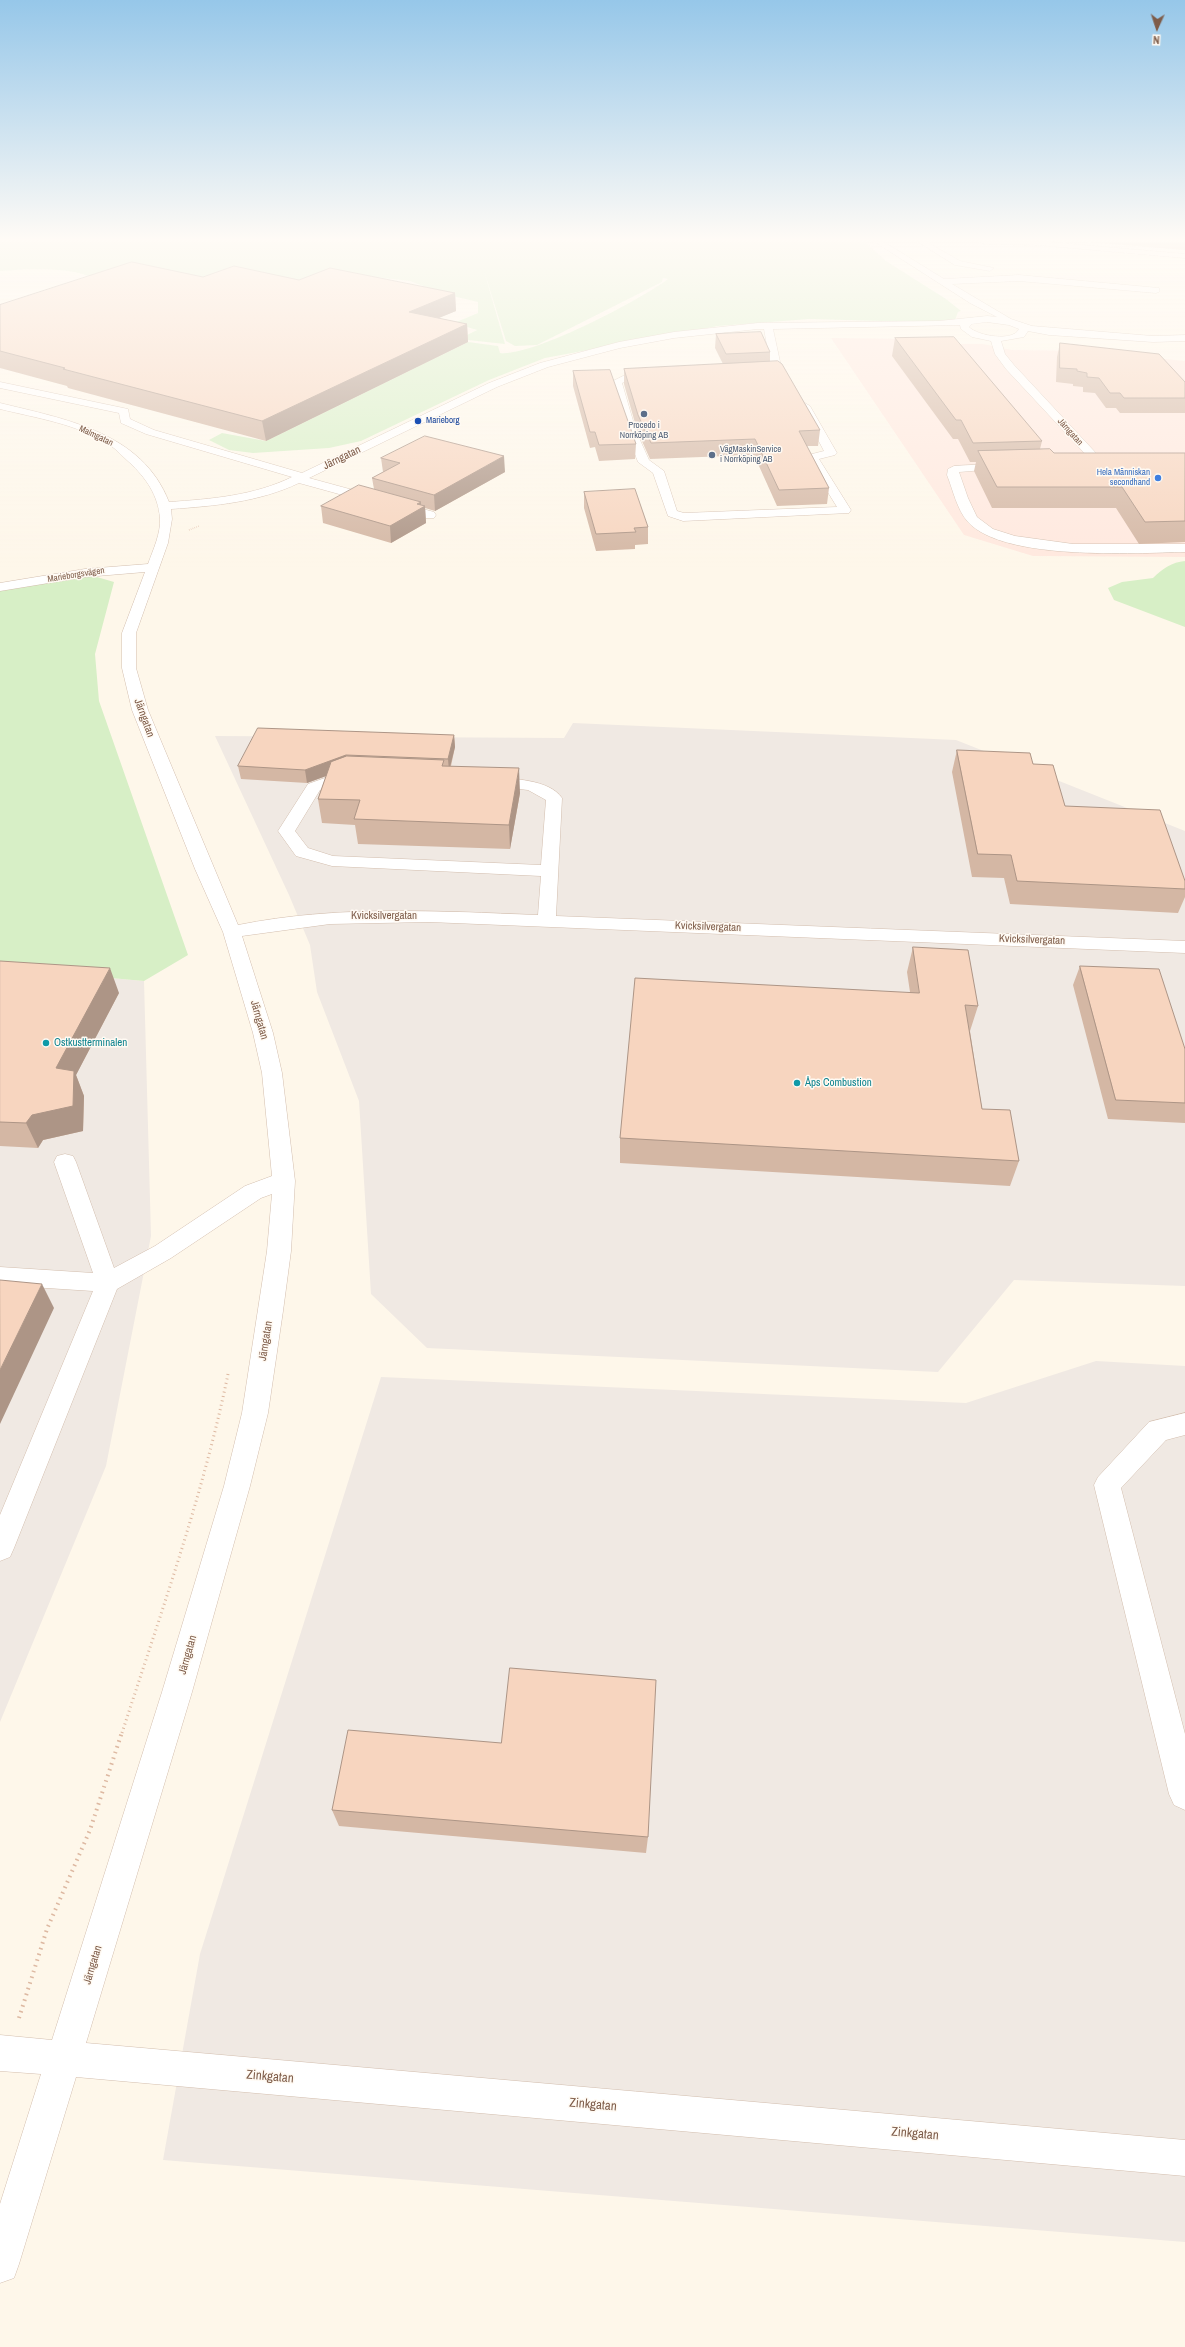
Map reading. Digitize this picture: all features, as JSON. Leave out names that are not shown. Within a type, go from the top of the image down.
[{"type":"street","name":"Järngatan","points":[[0,2264],[177,1692],[237,1486],[255,1413],[280,1251],[284,1181],[272,1073],[263,1033],[232,932],[168,781],[140,710],[133,685],[128,657],[129,633],[165,533],[164,506],[248,497],[277,489],[493,385],[544,365],[593,352]]},
{"type":"street","points":[[745,373],[782,373],[776,352]]},
{"type":"street","name":"Järngatan","points":[[1000,352],[1002,357],[1102,466]]},
{"type":"street","points":[[666,375],[627,377],[616,382],[631,431],[644,462],[658,471],[672,513],[683,516],[845,510],[812,457],[831,453],[798,394]]},
{"type":"street","points":[[0,385],[124,411],[125,421],[150,432],[430,515]]},
{"type":"street","name":"Malmgatan","points":[[0,406],[60,421],[91,431],[114,443],[148,473],[157,487],[164,506]]},
{"type":"street","points":[[1083,463],[1124,468]]},
{"type":"street","points":[[1021,465],[954,469],[953,475],[973,520],[983,527],[1028,542],[1062,548],[1185,548]]},
{"type":"street","name":"Marieborgsvägen","points":[[0,587],[91,572],[152,568]]},
{"type":"street","points":[[364,774],[348,774],[314,786],[286,831],[302,852],[332,861],[550,871]]},
{"type":"street","points":[[474,780],[532,786],[554,798],[547,920]]},
{"type":"street","name":"Kvicksilvergatan","points":[[232,932],[303,919],[356,916],[547,920],[1185,947]]},
{"type":"street","points":[[0,1548],[108,1282],[65,1162]]},
{"type":"street","points":[[0,1276],[108,1282],[163,1252],[253,1192],[284,1181]]},
{"type":"street","points":[[1185,1424],[1158,1430],[1107,1486],[1185,1794]]},
{"type":"street","name":"Zinkgatan","points":[[4,2053],[1185,2158]]},
{"type":"path","points":[[4,2053],[47,1929],[90,1830],[166,1598],[217,1428],[229,1371]]},
{"type":"shaded area","points":[[840,352],[1092,352],[1185,361],[1185,557],[1033,556],[964,535]]},
{"type":"shaded area","points":[[573,723],[956,740],[1185,831],[1185,1286],[1014,1280],[938,1372],[427,1348],[371,1294],[359,1101],[317,992],[310,945],[289,895],[215,736],[564,738]]},
{"type":"shaded area","points":[[0,968],[144,981],[151,1236],[106,1466],[0,1722]]},
{"type":"shaded area","points":[[1096,1361],[1185,1366],[1185,2242],[163,2160],[200,1954],[381,1377],[966,1403]]},
{"type":"green space","points":[[449,352],[580,352],[545,358],[489,380],[361,441],[329,448],[253,453],[229,450],[209,440],[222,433],[266,441]]},
{"type":"green space","points":[[1185,561],[1185,627],[1114,600],[1108,588],[1122,582],[1153,578],[1168,566]]},
{"type":"green space","points":[[90,575],[114,582],[95,654],[99,701],[188,955],[144,981],[0,968],[0,591]]},
{"type":"building","points":[[2,352],[409,352],[262,421],[63,369],[65,368]]},
{"type":"building","points":[[725,352],[770,352],[726,354]]},
{"type":"building","points":[[905,352],[966,352],[1042,441],[973,443],[961,420],[956,420]]},
{"type":"building","points":[[1060,352],[1137,352],[1159,354],[1185,382],[1185,398],[1124,398],[1120,393],[1110,393],[1099,378],[1087,377],[1087,373],[1077,371],[1077,369],[1060,368]]},
{"type":"building","points":[[778,361],[782,364],[820,430],[799,431],[829,488],[779,490],[755,439],[651,443],[638,415],[624,369]]},
{"type":"building","points":[[610,370],[636,444],[599,445],[595,432],[590,432],[573,371]]},
{"type":"building","points":[[425,436],[504,456],[434,495],[372,478],[400,463],[381,458]]},
{"type":"building","points":[[1050,449],[1054,453],[1185,453],[1185,521],[1145,522],[1122,487],[997,487],[978,451]]},
{"type":"building","points":[[359,485],[421,502],[417,504],[425,506],[390,526],[321,506]]},
{"type":"building","points":[[635,489],[648,527],[634,528],[636,532],[596,534],[584,492]]},
{"type":"building","points":[[258,728],[454,735],[448,759],[346,755],[305,770],[238,766]]},
{"type":"building","points":[[957,750],[1030,753],[1033,764],[1053,765],[1065,806],[1160,810],[1185,881],[1185,889],[1017,881],[1011,855],[978,854]]},
{"type":"building","points":[[347,756],[444,760],[442,766],[519,768],[509,825],[354,819],[360,800],[318,799],[331,762]]},
{"type":"building","name":"Åps Combustion","points":[[913,947],[968,950],[978,1006],[965,1005],[982,1109],[1010,1110],[1019,1161],[620,1138],[635,978],[919,993]]},
{"type":"building","name":"Ostkustterminalen","points":[[0,961],[110,968],[56,1068],[74,1071],[73,1106],[32,1115],[26,1123],[0,1122]]},
{"type":"building","points":[[1080,966],[1159,969],[1185,1049],[1185,1103],[1116,1100]]},
{"type":"building","points":[[0,1280],[42,1284],[0,1370]]},
{"type":"building","points":[[510,1668],[656,1680],[648,1837],[332,1810],[348,1730],[501,1743]]},
{"type":"place","name":"Procedo i Norrköping AB","points":[[644,414]]},
{"type":"place","name":"Marieborg","points":[[418,421]]},
{"type":"place","name":"VägMaskinService i Norrköping AB","points":[[712,455]]},
{"type":"place","name":"Hela Människan secondhand","points":[[1158,478]]},
{"type":"place","name":"Ostkustterminalen","points":[[46,1043]]},
{"type":"place","name":"Åps Combustion","points":[[797,1083]]}]
